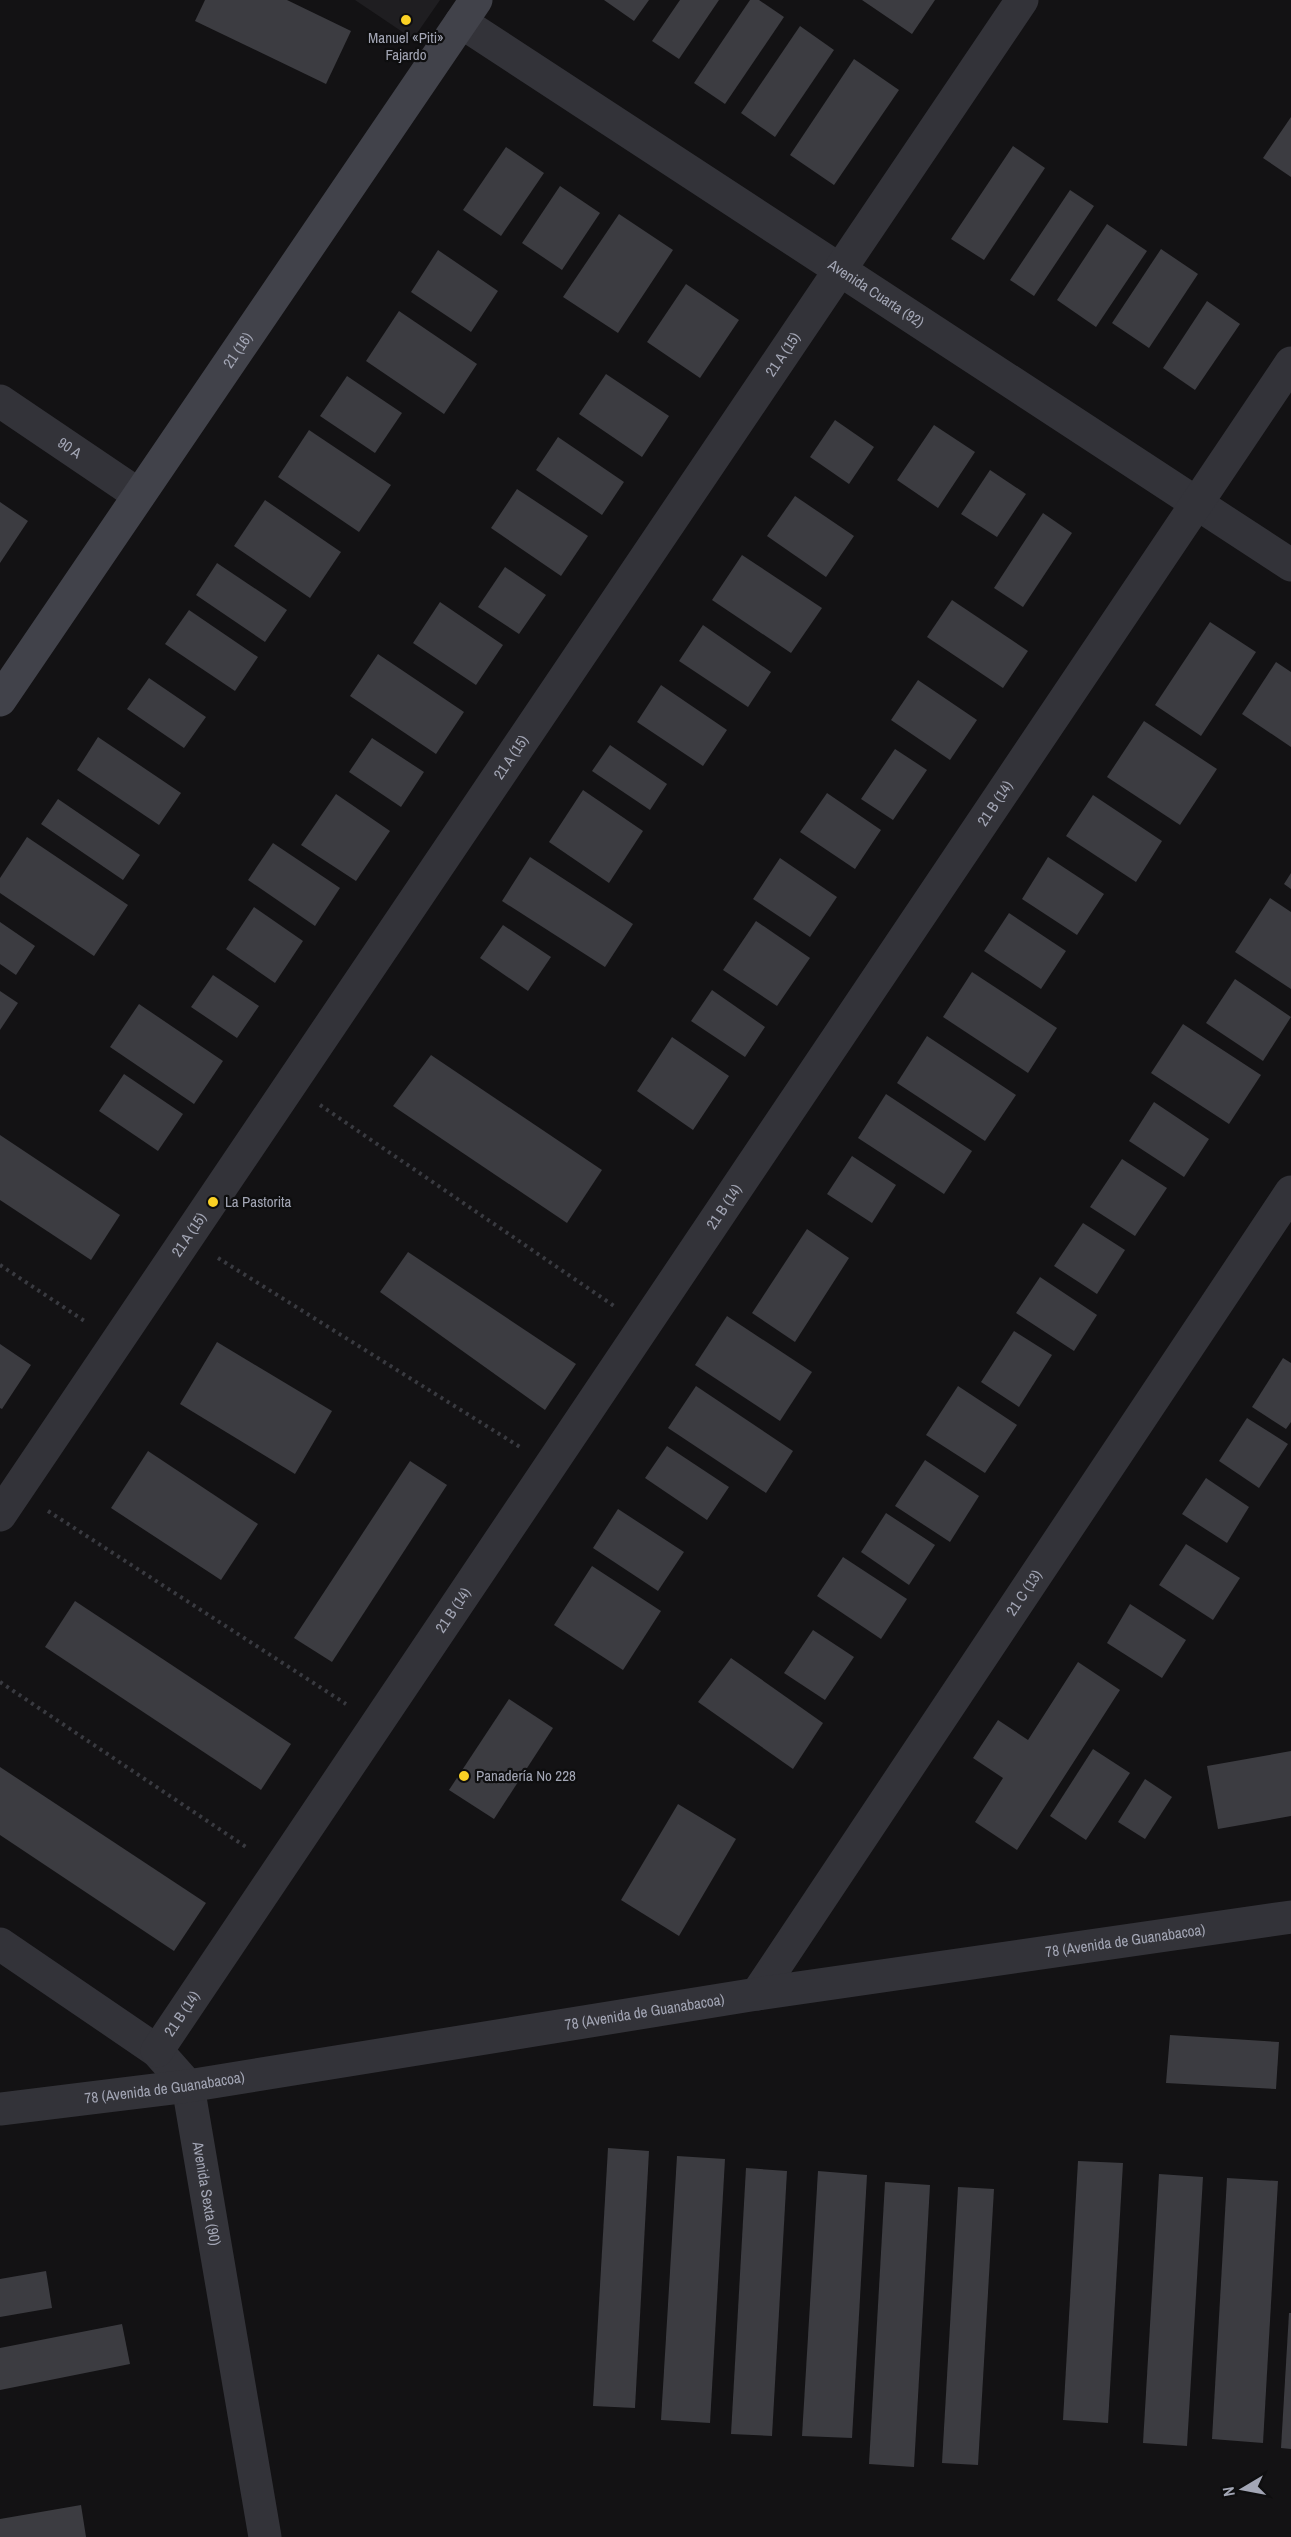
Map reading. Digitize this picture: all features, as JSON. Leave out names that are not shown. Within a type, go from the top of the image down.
[{"type":"street","name":"21 A (15)","points":[[8,1503],[1022,0]]},
{"type":"street","name":"Avenida Cuarta (92)","points":[[468,11],[840,270],[1291,565]]},
{"type":"street","name":"21 (16)","points":[[0,700],[468,11]]},
{"type":"street","name":"21 B (14)","points":[[158,2051],[1291,363]]},
{"type":"street","name":"90 A","points":[[0,401],[139,495]]},
{"type":"street","name":"21 C (13)","points":[[757,1994],[1291,1192]]},
{"type":"street","name":"78 (Avenida de Guanabacoa)","points":[[0,2109],[188,2086],[757,1994],[1291,1917]]},
{"type":"street","points":[[0,1944],[158,2051],[188,2086]]},
{"type":"street","name":"Avenida Sexta (90)","points":[[188,2086],[265,2537]]},
{"type":"path","points":[[290,1084],[644,1326]]},
{"type":"path","points":[[187,1239],[551,1466]]},
{"type":"path","points":[[0,1265],[117,1342]]},
{"type":"path","points":[[8,1503],[377,1724]]},
{"type":"path","points":[[0,1682],[279,1869]]},
{"type":"shaded area","name":"Manuel «Piti» Fajardo","points":[[355,0],[440,0],[413,39]]},
{"type":"building","points":[[205,0],[287,0],[351,31],[326,84],[195,21]]},
{"type":"building","points":[[604,0],[649,0],[634,21]]},
{"type":"building","points":[[680,0],[719,0],[679,59],[652,41]]},
{"type":"building","points":[[750,0],[759,0],[784,17],[725,104],[694,83]]},
{"type":"building","points":[[862,0],[935,0],[912,34]]},
{"type":"building","points":[[800,26],[834,50],[775,137],[741,113]]},
{"type":"building","points":[[854,59],[899,90],[834,185],[790,155]]},
{"type":"building","points":[[1291,117],[1291,177],[1263,158]]},
{"type":"building","points":[[1013,146],[1045,168],[984,260],[951,239]]},
{"type":"building","points":[[506,147],[544,173],[501,236],[463,210]]},
{"type":"building","points":[[560,186],[600,213],[562,270],[522,243]]},
{"type":"building","points":[[1070,190],[1094,206],[1034,296],[1010,280]]},
{"type":"building","points":[[619,214],[673,250],[618,333],[563,297]]},
{"type":"building","points":[[1107,224],[1147,251],[1096,327],[1057,300]]},
{"type":"building","points":[[1161,249],[1198,274],[1149,348],[1112,323]]},
{"type":"building","points":[[438,250],[498,291],[471,332],[411,292]]},
{"type":"building","points":[[686,284],[739,320],[700,378],[647,342]]},
{"type":"building","points":[[1207,301],[1240,324],[1195,390],[1163,368]]},
{"type":"building","points":[[399,311],[477,364],[444,414],[366,361]]},
{"type":"building","points":[[606,374],[669,416],[642,457],[579,414]]},
{"type":"building","points":[[347,376],[402,413],[375,453],[320,416]]},
{"type":"building","points":[[835,420],[874,447],[849,484],[810,457]]},
{"type":"building","points":[[934,425],[975,452],[938,508],[897,480]]},
{"type":"building","points":[[309,430],[391,485],[359,532],[278,477]]},
{"type":"building","points":[[558,437],[624,482],[602,515],[536,470]]},
{"type":"building","points":[[990,470],[1026,494],[997,537],[961,514]]},
{"type":"building","points":[[517,489],[588,536],[561,576],[491,528]]},
{"type":"building","points":[[795,496],[854,536],[826,577],[767,536]]},
{"type":"building","points":[[265,500],[341,552],[310,598],[234,546]]},
{"type":"building","points":[[0,502],[28,521],[0,563]]},
{"type":"building","points":[[1043,513],[1072,533],[1023,607],[994,588]]},
{"type":"building","points":[[742,555],[822,608],[791,653],[712,600]]},
{"type":"building","points":[[217,563],[287,610],[265,642],[196,595]]},
{"type":"building","points":[[505,567],[546,595],[519,634],[478,607]]},
{"type":"building","points":[[952,600],[1028,651],[1003,688],[927,637]]},
{"type":"building","points":[[440,602],[503,645],[476,685],[413,643]]},
{"type":"building","points":[[189,610],[258,657],[235,691],[165,644]]},
{"type":"building","points":[[1210,622],[1256,652],[1201,736],[1155,705]]},
{"type":"building","points":[[703,625],[771,672],[748,707],[679,661]]},
{"type":"building","points":[[378,654],[464,712],[436,754],[350,696]]},
{"type":"building","points":[[1276,662],[1291,672],[1291,747],[1242,714]]},
{"type":"building","points":[[149,678],[206,717],[184,748],[127,709]]},
{"type":"building","points":[[918,680],[977,720],[950,760],[891,720]]},
{"type":"building","points":[[661,685],[727,730],[703,766],[637,722]]},
{"type":"building","points":[[1144,721],[1217,769],[1180,825],[1107,777]]},
{"type":"building","points":[[98,737],[181,793],[159,825],[77,770]]},
{"type":"building","points":[[372,738],[424,772],[401,807],[349,772]]},
{"type":"building","points":[[610,745],[667,784],[650,810],[592,771]]},
{"type":"building","points":[[895,749],[927,770],[893,820],[861,799]]},
{"type":"building","points":[[583,790],[643,831],[609,883],[549,842]]},
{"type":"building","points":[[827,793],[881,830],[855,869],[800,832]]},
{"type":"building","points":[[336,794],[390,831],[356,881],[301,845]]},
{"type":"building","points":[[1093,795],[1162,841],[1136,882],[1066,836]]},
{"type":"building","points":[[58,799],[140,855],[123,880],[41,824]]},
{"type":"building","points":[[27,837],[128,905],[94,956],[0,893],[0,878]]},
{"type":"building","points":[[273,843],[340,888],[315,926],[248,880]]},
{"type":"building","points":[[530,857],[633,924],[605,967],[502,901]]},
{"type":"building","points":[[1048,857],[1104,894],[1077,935],[1022,899]]},
{"type":"building","points":[[780,858],[837,897],[810,937],[753,899]]},
{"type":"building","points":[[1291,873],[1291,889],[1284,884]]},
{"type":"building","points":[[1270,898],[1291,912],[1291,989],[1235,952]]},
{"type":"building","points":[[254,907],[303,941],[275,983],[226,949]]},
{"type":"building","points":[[1009,913],[1066,951],[1041,989],[984,951]]},
{"type":"building","points":[[756,921],[810,958],[777,1006],[723,970]]},
{"type":"building","points":[[0,922],[35,946],[16,975],[0,964]]},
{"type":"building","points":[[503,925],[551,957],[528,991],[480,958]]},
{"type":"building","points":[[972,972],[1057,1028],[1028,1073],[943,1017]]},
{"type":"building","points":[[213,975],[259,1006],[237,1038],[191,1007]]},
{"type":"building","points":[[1235,979],[1291,1017],[1263,1061],[1206,1023]]},
{"type":"building","points":[[712,990],[765,1027],[745,1057],[691,1021]]},
{"type":"building","points":[[0,991],[18,1003],[0,1030]]},
{"type":"building","points":[[139,1004],[223,1061],[194,1104],[110,1047]]},
{"type":"building","points":[[1183,1024],[1261,1075],[1229,1124],[1151,1073]]},
{"type":"building","points":[[927,1036],[1016,1095],[985,1141],[897,1083]]},
{"type":"building","points":[[672,1037],[729,1076],[693,1130],[637,1091]]},
{"type":"building","points":[[431,1055],[602,1170],[567,1223],[393,1106]]},
{"type":"building","points":[[124,1074],[183,1114],[158,1151],[99,1111]]},
{"type":"building","points":[[886,1094],[972,1151],[944,1194],[858,1138]]},
{"type":"building","points":[[1154,1102],[1209,1139],[1184,1177],[1129,1141]]},
{"type":"building","points":[[0,1135],[120,1215],[91,1260],[0,1200]]},
{"type":"building","points":[[852,1156],[896,1185],[872,1223],[827,1194]]},
{"type":"building","points":[[1122,1159],[1167,1188],[1135,1236],[1090,1207]]},
{"type":"building","points":[[1083,1223],[1125,1250],[1097,1294],[1054,1266]]},
{"type":"building","points":[[807,1229],[849,1258],[795,1342],[752,1313]]},
{"type":"building","points":[[408,1252],[576,1364],[545,1410],[380,1292]]},
{"type":"building","points":[[1040,1277],[1097,1315],[1074,1351],[1016,1313]]},
{"type":"building","points":[[727,1316],[812,1372],[780,1421],[695,1365]]},
{"type":"building","points":[[1014,1331],[1052,1355],[1019,1407],[981,1382]]},
{"type":"building","points":[[217,1342],[332,1411],[295,1474],[180,1404]]},
{"type":"building","points":[[0,1344],[31,1365],[2,1409],[0,1408]]},
{"type":"building","points":[[1283,1358],[1291,1363],[1291,1422],[1286,1429],[1252,1407]]},
{"type":"building","points":[[696,1386],[793,1451],[766,1493],[668,1428]]},
{"type":"building","points":[[958,1386],[1017,1425],[985,1473],[926,1435]]},
{"type":"building","points":[[1247,1418],[1288,1444],[1259,1488],[1219,1461]]},
{"type":"building","points":[[667,1446],[729,1487],[707,1520],[645,1478]]},
{"type":"building","points":[[148,1451],[258,1524],[221,1580],[111,1508]]},
{"type":"building","points":[[925,1460],[979,1496],[950,1542],[895,1506]]},
{"type":"building","points":[[410,1461],[447,1485],[332,1662],[294,1638]]},
{"type":"building","points":[[1206,1478],[1249,1507],[1227,1543],[1182,1514]]},
{"type":"building","points":[[618,1509],[684,1552],[658,1591],[593,1548]]},
{"type":"building","points":[[886,1513],[935,1545],[909,1585],[861,1552]]},
{"type":"building","points":[[1186,1544],[1240,1578],[1213,1620],[1159,1585]]},
{"type":"building","points":[[843,1557],[907,1599],[881,1639],[817,1596]]},
{"type":"building","points":[[592,1566],[661,1611],[623,1670],[554,1625]]},
{"type":"building","points":[[75,1601],[291,1744],[261,1790],[45,1647]]},
{"type":"building","points":[[1130,1604],[1186,1640],[1162,1678],[1107,1643]]},
{"type":"building","points":[[813,1630],[854,1657],[825,1700],[784,1673]]},
{"type":"building","points":[[731,1658],[823,1723],[793,1769],[698,1702]]},
{"type":"building","points":[[1078,1662],[1120,1690],[1017,1850],[975,1822],[1003,1778],[973,1758],[998,1720],[1028,1740]]},
{"type":"building","points":[[509,1699],[553,1728],[494,1819],[449,1790]]},
{"type":"building","points":[[1093,1749],[1130,1773],[1086,1840],[1050,1816]]},
{"type":"building","points":[[1291,1751],[1291,1816],[1218,1829],[1207,1766]]},
{"type":"building","points":[[0,1767],[206,1903],[174,1951],[0,1835]]},
{"type":"building","points":[[1145,1779],[1172,1797],[1145,1839],[1118,1822]]},
{"type":"building","points":[[678,1804],[736,1839],[679,1936],[621,1900]]},
{"type":"building","points":[[1170,2035],[1279,2042],[1276,2089],[1166,2083]]},
{"type":"building","points":[[608,2148],[649,2151],[635,2408],[593,2406]]},
{"type":"building","points":[[677,2156],[725,2159],[710,2423],[661,2420]]},
{"type":"building","points":[[1078,2161],[1123,2163],[1108,2423],[1063,2420]]},
{"type":"building","points":[[746,2168],[787,2171],[772,2436],[731,2434]]},
{"type":"building","points":[[818,2171],[867,2175],[852,2438],[802,2436]]},
{"type":"building","points":[[1159,2174],[1203,2177],[1187,2446],[1143,2443]]},
{"type":"building","points":[[1227,2178],[1278,2181],[1263,2443],[1212,2439]]},
{"type":"building","points":[[885,2182],[930,2185],[914,2467],[869,2464]]},
{"type":"building","points":[[958,2187],[994,2189],[978,2465],[942,2463]]},
{"type":"building","points":[[46,2271],[52,2308],[0,2317],[0,2279]]},
{"type":"building","points":[[1289,2313],[1291,2313],[1291,2449],[1281,2448]]},
{"type":"building","points":[[122,2324],[130,2364],[0,2390],[0,2348]]},
{"type":"building","points":[[81,2505],[86,2537],[0,2537],[0,2519]]},
{"type":"place","name":"Manuel «Piti» Fajardo","points":[[406,20]]},
{"type":"place","name":"La Pastorita","points":[[213,1202]]},
{"type":"place","name":"Panadería No 228","points":[[464,1776]]}]
